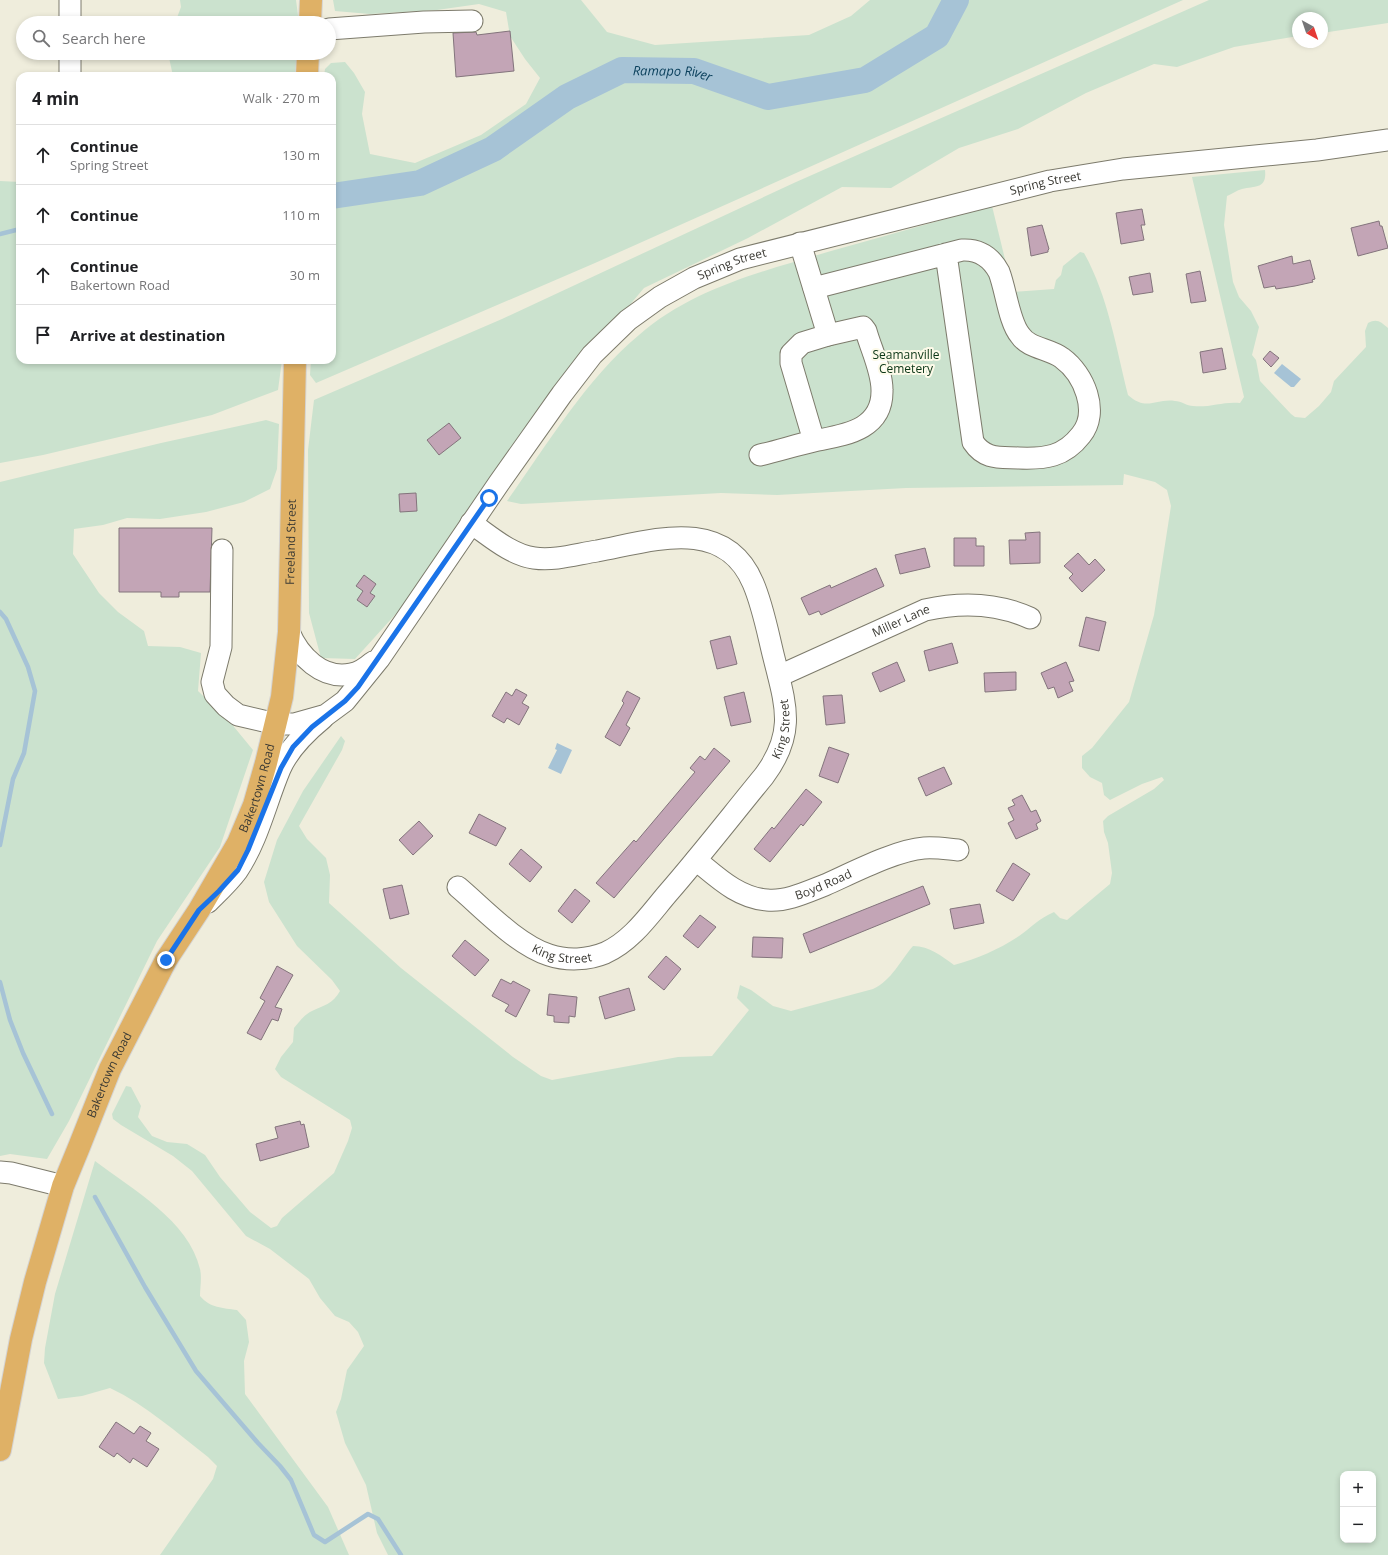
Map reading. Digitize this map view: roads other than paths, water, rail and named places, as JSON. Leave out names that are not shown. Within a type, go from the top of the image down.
[{"type":"main road","points":[[310,16],[311,0]]},
{"type":"main road","points":[[307,72],[308,60]]},
{"type":"main road","name":"Freeland Street","points":[[276,724],[285,676],[289,632],[295,364]]},
{"type":"main road","name":"Bakertown Road","points":[[0,1450],[23,1332],[39,1268],[63,1186],[110,1069],[166,960],[199,910],[225,866],[247,824],[264,770],[276,724]]},
{"type":"street","points":[[70,0],[70,16]]},
{"type":"street","points":[[336,28],[424,22],[472,21]]},
{"type":"street","points":[[70,60],[70,72]]},
{"type":"street","name":"Spring Street","points":[[222,550],[221,647],[214,672],[213,689],[220,702],[238,714],[276,724],[294,724],[326,715],[345,701],[379,659],[562,394],[592,356],[628,320],[660,297],[694,278],[740,259],[1050,181],[1123,169],[1317,150],[1388,140]]},
{"type":"street","points":[[800,243],[828,335]]},
{"type":"street","points":[[814,288],[946,254],[969,249],[976,250],[989,258],[995,264],[1001,278],[1014,325],[1019,335],[1028,343],[1062,357],[1077,373],[1088,398],[1090,413],[1084,432],[1067,450],[1048,458],[993,457],[981,452],[973,442],[946,254]]},
{"type":"street","points":[[760,455],[814,441],[843,436],[862,428],[876,412],[882,392],[882,384],[864,328],[859,326],[802,343],[793,350],[790,358],[814,441]]},
{"type":"street","name":"King Street","points":[[458,887],[527,945],[550,956],[562,958],[588,958],[605,953],[635,932],[764,776],[781,748],[786,721],[779,676],[752,582],[738,560],[720,546],[699,538],[673,537],[565,556],[534,558],[513,551],[471,524]]},
{"type":"street","name":"Miller Lane","points":[[779,676],[926,610],[941,606],[973,605],[1003,608],[1030,618]]},
{"type":"street","points":[[289,632],[294,645],[310,662],[319,669],[329,673],[352,674],[361,671],[379,659]]},
{"type":"street","points":[[199,910],[238,870],[251,844],[281,768],[301,738],[326,715]]},
{"type":"street","name":"Boyd Road","points":[[696,860],[730,887],[740,892],[766,900],[777,900],[811,890],[903,853],[924,848],[958,850]]},
{"type":"street","points":[[0,1172],[11,1173],[63,1186]]},
{"type":"water","points":[[1282,364],[1301,379],[1294,387],[1291,387],[1274,373]]},
{"type":"water","points":[[557,743],[572,750],[561,774],[548,768],[557,750],[555,749]]},
{"type":"waterway","name":"Ramapo River","points":[[336,195],[420,183],[493,149],[567,97],[622,70],[694,71],[768,97],[865,80],[937,36],[956,0]]},
{"type":"waterway","name":"Ramapo River","points":[[0,234],[16,230]]},
{"type":"waterway","points":[[0,612],[6,619],[28,667],[35,691],[24,753],[13,779],[0,845]]},
{"type":"waterway","points":[[0,982],[10,1020],[23,1053],[52,1114]]},
{"type":"waterway","points":[[95,1197],[145,1287],[196,1371],[291,1480],[314,1535],[325,1542],[368,1514],[378,1519],[401,1555]]},
{"type":"park label","name":"Seamanville Cemetery","points":[[906,362]]}]
